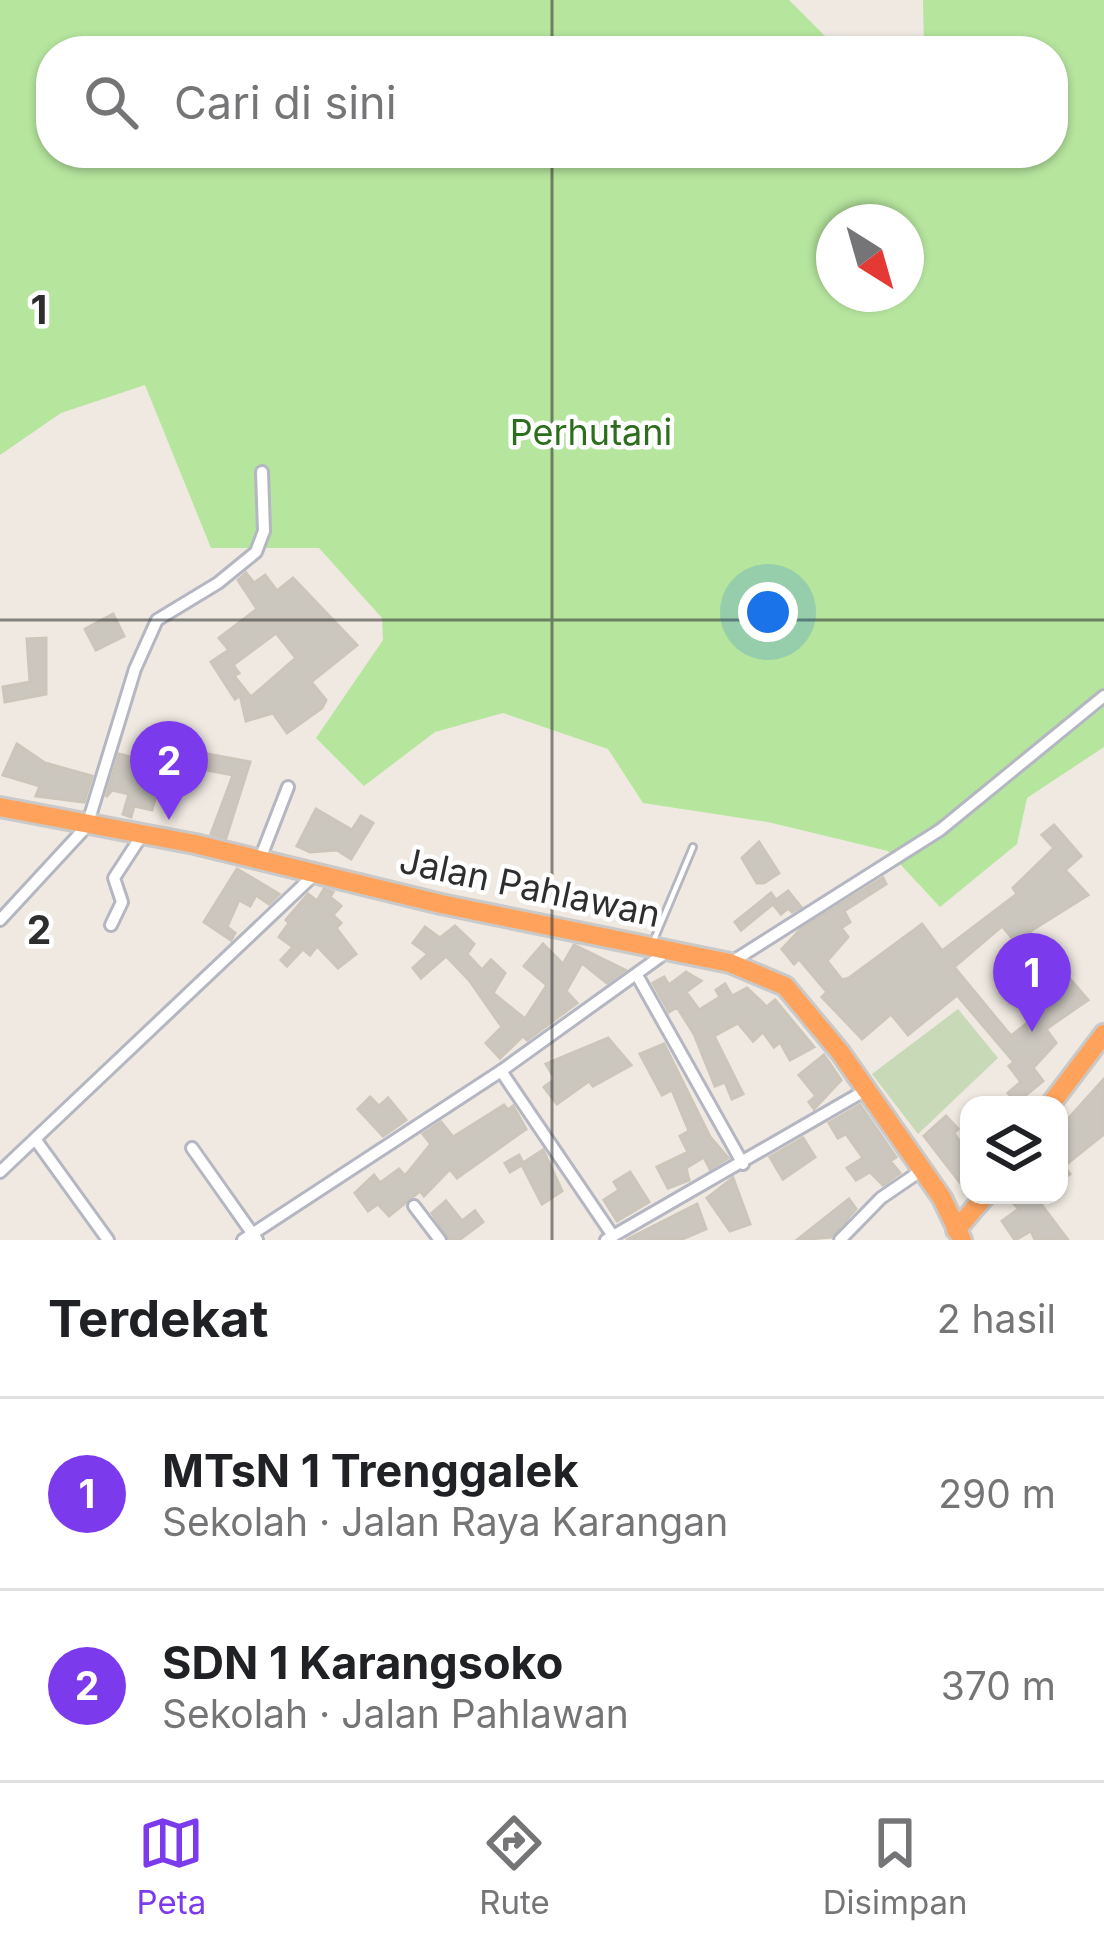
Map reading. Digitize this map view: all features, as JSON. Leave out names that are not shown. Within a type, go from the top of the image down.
[{"type":"highway","name":"Jalan Pahlawan","points":[[0,807],[730,964],[785,986],[799,998],[965,1233]]},
{"type":"highway","points":[[1057,1096],[1104,1034]]},
{"type":"highway","points":[[965,1233],[981,1204]]},
{"type":"street","points":[[0,920],[87,826],[154,623],[248,561],[262,542],[262,472]]},
{"type":"street","points":[[730,964],[940,830],[1104,696]]},
{"type":"street","points":[[260,860],[288,787]]},
{"type":"street","points":[[111,925],[122,902],[114,878],[142,835]]},
{"type":"street","points":[[0,1172],[316,873]]},
{"type":"street","points":[[192,1148],[251,1238],[638,977],[659,949]]},
{"type":"street","points":[[638,977],[742,1164]]},
{"type":"street","points":[[501,1071],[609,1238],[866,1090]]},
{"type":"street","points":[[35,1139],[108,1240]]},
{"type":"street","points":[[841,1240],[881,1198],[922,1170]]},
{"type":"street","points":[[414,1206],[440,1240]]},
{"type":"lane","points":[[659,949],[693,847]]},
{"type":"green space","name":"Perhutani","points":[[0,0],[789,0],[825,36],[36,36],[36,168],[1068,168],[1068,36],[924,36],[923,0],[1104,0],[1104,747],[1027,798],[1017,844],[940,907],[888,851],[768,822],[643,803],[608,749],[503,713],[435,732],[364,786],[316,738],[383,640],[382,618],[319,548],[211,548],[145,385],[61,413],[0,455]]},
{"type":"green space","points":[[958,1009],[998,1058],[918,1134],[872,1074]]},
{"type":"building","points":[[246,573],[254,583],[265,575],[277,591],[293,578],[357,645],[311,682],[326,700],[287,733],[273,713],[246,721],[240,695],[235,699],[211,662],[229,650],[219,638],[257,609],[238,580]],"holes":[[[276,633],[296,658],[251,697],[234,676],[239,673],[233,665]]]},
{"type":"building","points":[[113,614],[124,636],[96,650],[85,629]]},
{"type":"building","points":[[46,638],[46,694],[5,702],[3,687],[30,682],[27,639]]},
{"type":"building","points":[[17,744],[45,763],[92,776],[84,802],[36,796],[40,786],[3,775]]},
{"type":"building","points":[[154,744],[250,762],[226,838],[211,834],[233,775],[165,762],[152,810],[134,806],[131,817],[123,814],[129,794],[112,790],[106,797],[119,754],[150,762]]},
{"type":"building","points":[[316,809],[352,830],[361,816],[373,823],[351,859],[337,850],[310,852],[297,846]]},
{"type":"building","points":[[1054,825],[1081,856],[1065,870],[1088,895],[1029,932],[1088,1000],[1046,1029],[1056,1043],[1033,1068],[1043,1081],[1025,1096],[1008,1093],[1021,1082],[1009,1066],[1014,1062],[957,995],[908,1035],[891,1014],[862,1039],[822,997],[827,992],[799,959],[794,964],[782,949],[801,929],[883,878],[886,884],[844,911],[850,922],[841,928],[848,937],[827,961],[842,980],[922,924],[942,951],[1017,894],[1013,888],[1054,848],[1042,835]],"holes":[[[1002,926],[1061,996],[1011,1036],[954,967]]]},
{"type":"building","points":[[759,842],[779,873],[764,883],[757,883],[742,858]]},
{"type":"building","points":[[237,869],[279,894],[269,904],[256,895],[250,906],[239,900],[227,927],[235,933],[231,940],[204,922]]},
{"type":"building","points":[[324,889],[333,892],[330,897],[341,906],[333,915],[341,923],[336,928],[356,954],[338,968],[317,946],[310,955],[303,949],[287,966],[281,960],[293,947],[279,937],[289,923],[286,920],[308,894],[317,901]]},
{"type":"building","points":[[788,891],[801,907],[781,914],[773,904],[741,930],[735,922],[771,893],[776,900]]},
{"type":"building","points":[[455,926],[474,944],[467,954],[482,970],[491,960],[505,973],[493,993],[525,1019],[547,985],[524,966],[543,944],[563,964],[574,945],[625,970],[607,983],[582,963],[566,991],[577,1003],[527,1040],[523,1036],[500,1058],[486,1043],[502,1027],[446,956],[421,978],[413,968],[428,954],[413,943],[425,927],[440,938]]},
{"type":"building","points":[[686,972],[701,981],[686,992],[699,1010],[720,997],[716,990],[725,984],[732,996],[747,988],[767,1007],[775,1000],[814,1047],[790,1060],[780,1042],[774,1047],[763,1032],[753,1041],[738,1023],[714,1036],[743,1094],[732,1099],[725,1082],[715,1086],[694,1034],[677,1007],[669,1012],[653,983],[664,977],[669,985]]},
{"type":"building","points":[[608,1038],[631,1065],[593,1086],[589,1081],[557,1104],[544,1087],[555,1079],[546,1064]]},
{"type":"building","points":[[664,1044],[710,1137],[728,1158],[710,1169],[704,1157],[686,1168],[689,1180],[668,1188],[657,1167],[688,1152],[680,1136],[689,1131],[672,1090],[662,1095],[640,1054]]},
{"type":"building","points":[[824,1055],[841,1080],[814,1109],[809,1102],[816,1096],[799,1075]]},
{"type":"building","points":[[1104,1079],[1104,1134],[1068,1163],[1068,1119]]},
{"type":"building","points":[[370,1097],[379,1106],[388,1098],[406,1120],[383,1136],[358,1109]]},
{"type":"building","points":[[504,1105],[508,1110],[513,1106],[526,1129],[457,1178],[450,1169],[424,1196],[420,1191],[389,1216],[378,1204],[368,1211],[355,1193],[374,1175],[380,1183],[399,1169],[405,1176],[431,1144],[423,1134],[441,1122],[453,1137]]},
{"type":"building","points":[[860,1105],[896,1157],[890,1161],[900,1173],[883,1185],[870,1172],[856,1180],[847,1168],[863,1158],[846,1134],[838,1138],[829,1123]]},
{"type":"building","points":[[946,1116],[958,1129],[954,1133],[960,1142],[960,1182],[924,1136]]},
{"type":"building","points":[[803,1138],[815,1157],[783,1179],[770,1157]]},
{"type":"building","points":[[543,1150],[562,1191],[542,1204],[522,1165],[510,1172],[505,1163],[519,1155],[523,1163]]},
{"type":"building","points":[[630,1172],[649,1202],[617,1221],[604,1200],[619,1190],[614,1182]]},
{"type":"building","points":[[733,1178],[750,1224],[730,1231],[707,1198]]},
{"type":"building","points":[[849,1199],[856,1209],[831,1237],[797,1240]]},
{"type":"building","points":[[446,1201],[462,1221],[475,1211],[483,1222],[459,1240],[450,1240],[432,1213]]},
{"type":"building","points":[[697,1204],[706,1229],[680,1240],[626,1240]]},
{"type":"building","points":[[1014,1204],[1041,1204],[1068,1240],[1035,1240],[1031,1231],[1015,1240],[1002,1221],[1019,1209]]},
{"type":"place","name":"SDN 1 Karangsoko","points":[[169,820]]},
{"type":"place","name":"MTsN 1 Trenggalek","points":[[1032,1032]]}]
